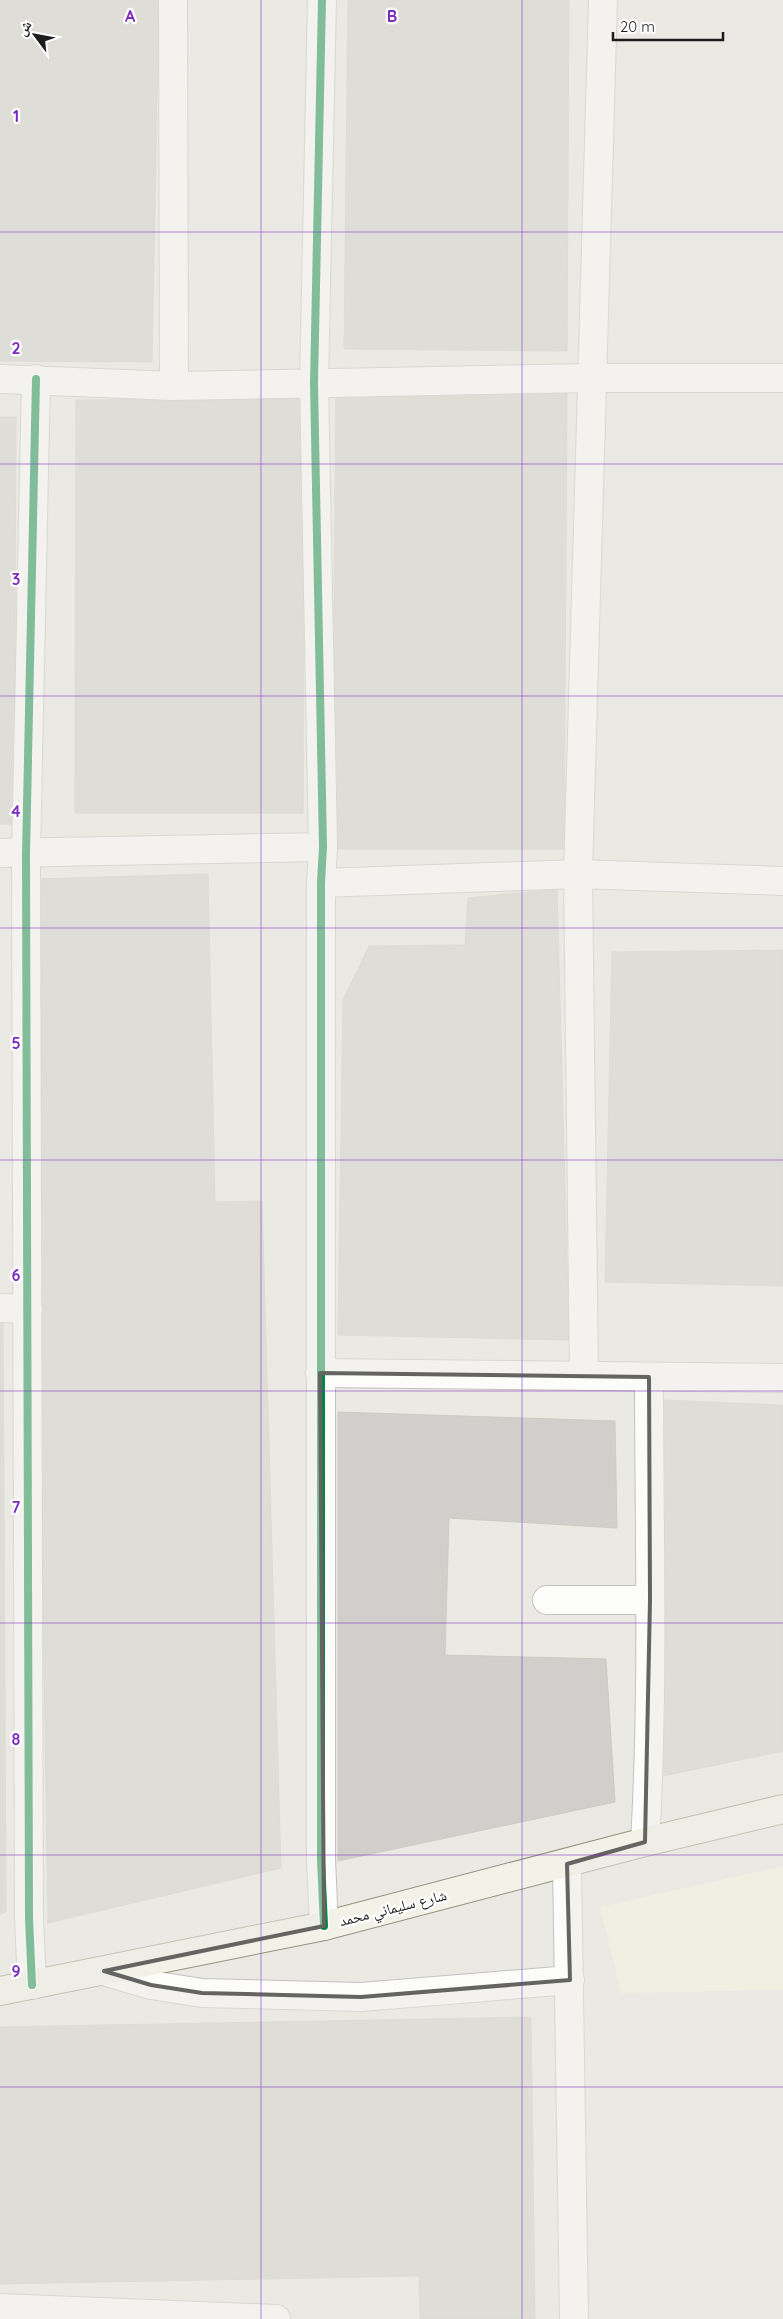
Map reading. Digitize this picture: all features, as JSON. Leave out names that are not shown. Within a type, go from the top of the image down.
[{"type":"street","points":[[173,0],[174,386]]},
{"type":"street","points":[[322,0],[314,383],[323,847],[320,883],[320,1374],[321,1850],[324,1926]]},
{"type":"street","points":[[584,1376],[578,874],[590,378],[603,0]]},
{"type":"street","points":[[0,380],[36,379],[174,386],[590,378],[783,378]]},
{"type":"street","points":[[32,1985],[29,1918],[28,1310],[13,854],[36,379]]},
{"type":"street","points":[[13,854],[323,847]]},
{"type":"street","points":[[320,883],[578,874],[783,881]]},
{"type":"street","points":[[0,1308],[28,1310]]},
{"type":"street","points":[[320,1374],[783,1378]]},
{"type":"street","points":[[645,1842],[648,1785],[650,1600],[649,1377]]},
{"type":"street","points":[[547,1600],[650,1600]]},
{"type":"street","name":"شارع سليماني محمد","points":[[0,1990],[104,1971],[324,1926],[567,1864],[645,1842],[783,1809]]},
{"type":"street","points":[[567,1864],[574,2319]]},
{"type":"street","points":[[104,1971],[151,1986],[202,1993],[361,1997],[570,1980]]},
{"type":"street","points":[[0,2308],[276,2319]]},
{"type":"highlighted area","points":[[320,1373],[649,1377],[650,1600],[645,1842],[567,1864],[570,1980],[361,1997],[202,1993],[151,1985],[104,1971],[324,1926]]},
{"type":"shaded area","points":[[783,1866],[783,1990],[621,1993],[600,1907]]},
{"type":"building","points":[[0,0],[159,0],[152,362],[0,361]]},
{"type":"building","points":[[348,0],[569,0],[567,351],[344,349]]},
{"type":"building","points":[[336,391],[567,392],[564,849],[332,849]]},
{"type":"building","points":[[304,399],[303,813],[75,813],[76,400]]},
{"type":"building","points":[[0,417],[16,417],[14,824],[0,824]]},
{"type":"building","points":[[208,874],[215,1202],[262,1201],[281,1868],[48,1923],[32,879]]},
{"type":"building","points":[[557,889],[569,1340],[338,1335],[343,1000],[369,946],[465,945],[468,898]]},
{"type":"building","points":[[783,950],[783,1286],[605,1282],[612,952]]},
{"type":"building","points":[[0,1316],[3,1316],[6,1912],[0,1914]]},
{"type":"building","points":[[660,1400],[783,1405],[783,1751],[653,1778]]},
{"type":"building","points":[[338,1412],[615,1421],[617,1528],[449,1518],[445,1655],[606,1659],[615,1802],[338,1861]]},
{"type":"building","points":[[531,2017],[535,2319],[420,2319],[419,2276],[0,2284],[0,2027]]},
{"type":"cycle path","points":[[322,0],[314,383],[323,847],[321,883],[321,1860],[324,1926]]},
{"type":"cycle path","points":[[32,1985],[29,1918],[26,854],[36,379]]}]
